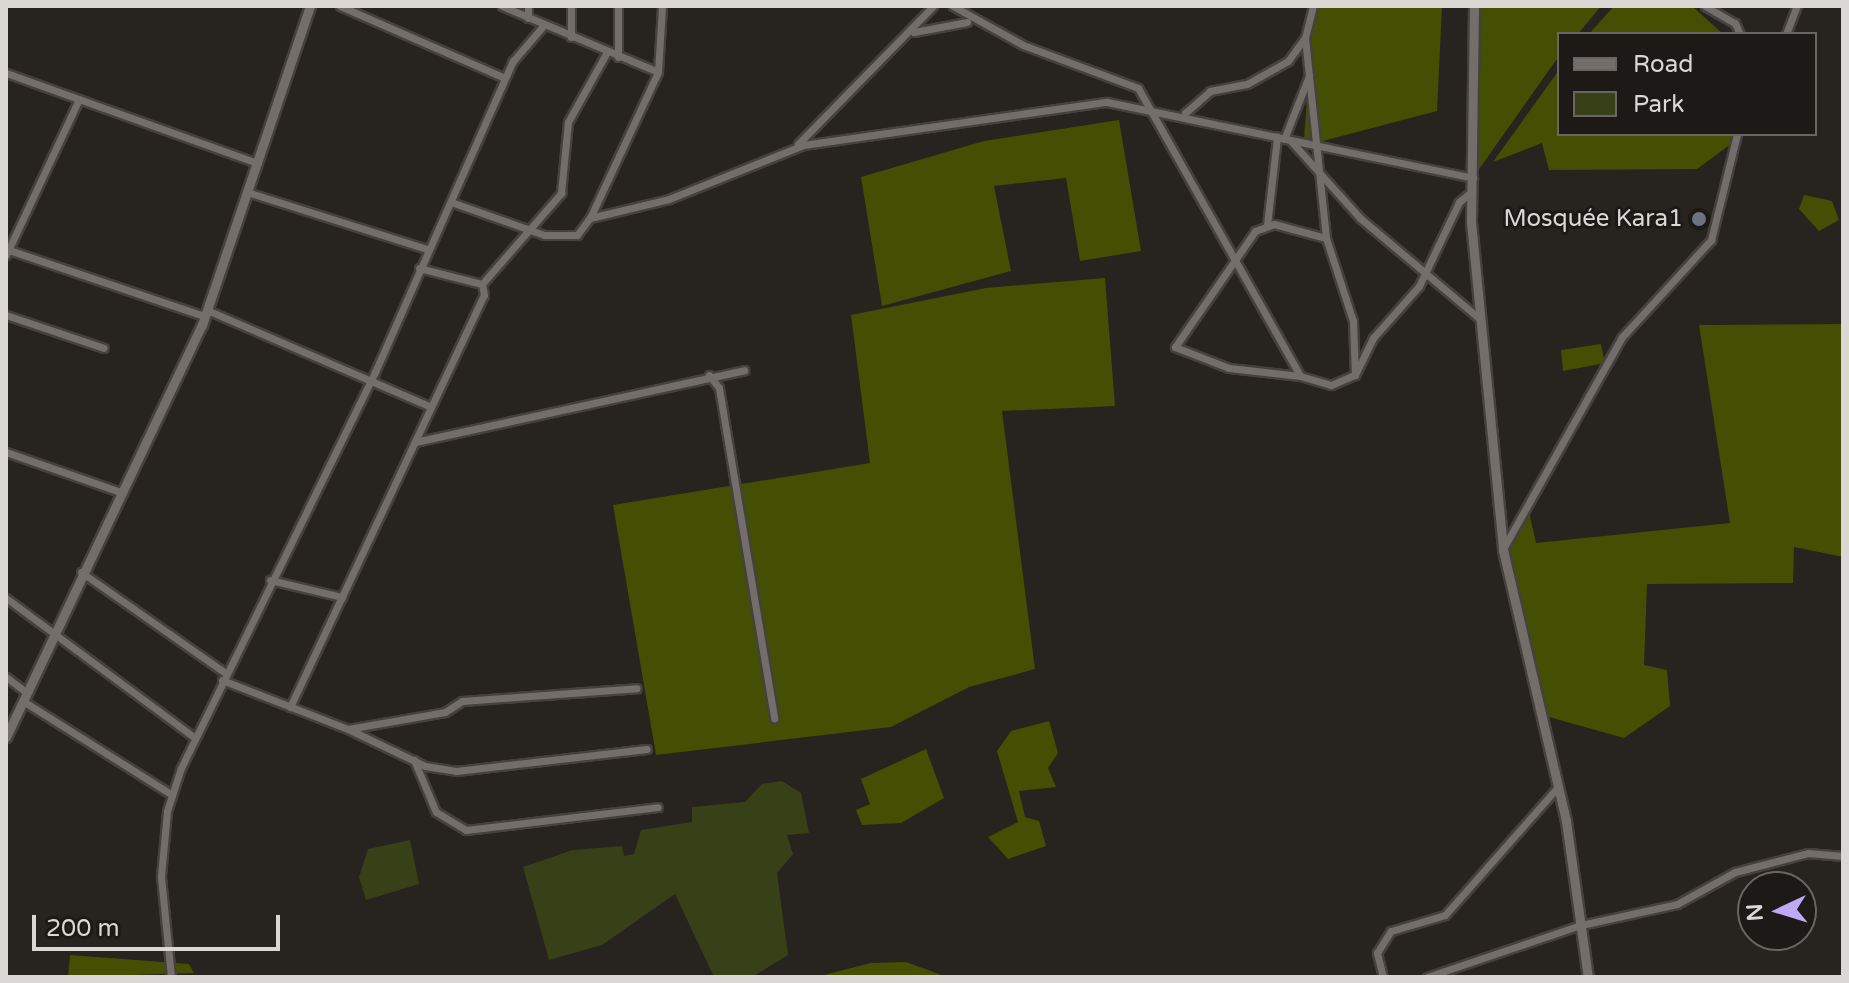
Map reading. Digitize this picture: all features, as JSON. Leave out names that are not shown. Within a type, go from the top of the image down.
[{"type":"street","points":[[6,737],[53,631],[206,313],[310,6]]},
{"type":"street","points":[[340,6],[505,78]]},
{"type":"street","points":[[502,6],[543,26],[658,72]]},
{"type":"street","points":[[528,6],[528,18]]},
{"type":"street","points":[[571,6],[571,37]]},
{"type":"street","points":[[618,6],[618,57]]},
{"type":"street","points":[[451,202],[526,229],[577,235],[590,218],[658,72],[662,6]]},
{"type":"street","points":[[794,147],[911,33],[933,6]]},
{"type":"street","points":[[953,6],[973,23]]},
{"type":"street","points":[[1313,6],[1305,38],[1322,150],[1326,238],[1353,321],[1355,375]]},
{"type":"street","points":[[1474,6],[1472,191],[1503,550],[1558,787],[1588,977]]},
{"type":"street","points":[[1705,6],[1735,23],[1739,32]]},
{"type":"street","points":[[1787,32],[1797,6]]},
{"type":"street","points":[[911,33],[944,21],[973,23],[1134,85],[1152,107],[1300,376]]},
{"type":"street","points":[[171,977],[160,913],[172,795],[194,737],[371,378],[505,78],[526,39],[543,26]]},
{"type":"street","points":[[1185,113],[1210,91],[1247,84],[1288,61],[1305,38]]},
{"type":"street","points":[[290,707],[484,295],[482,284],[526,229],[561,193],[568,122],[607,52]]},
{"type":"street","points":[[6,73],[257,163]]},
{"type":"street","points":[[1309,76],[1283,139],[1267,225],[1236,258],[1175,347],[1229,368],[1300,376],[1331,385],[1355,375],[1373,338],[1427,270],[1451,215],[1472,191]]},
{"type":"street","points":[[79,99],[7,251],[206,313],[371,378],[431,407]]},
{"type":"street","points":[[590,218],[669,199],[794,147],[1107,102],[1185,113],[1322,150],[1473,178]]},
{"type":"street","points":[[1503,550],[1622,337],[1711,240],[1737,136]]},
{"type":"street","points":[[1283,139],[1325,182],[1481,321]]},
{"type":"street","points":[[247,192],[427,249]]},
{"type":"street","points":[[1267,225],[1326,238]]},
{"type":"street","points":[[419,268],[482,284]]},
{"type":"street","points":[[6,315],[104,348]]},
{"type":"street","points":[[415,442],[553,417],[709,375],[744,370]]},
{"type":"street","points":[[709,375],[719,388],[774,718]]},
{"type":"street","points":[[6,452],[120,492]]},
{"type":"street","points":[[81,572],[224,676],[414,760],[456,771],[647,749]]},
{"type":"street","points":[[270,580],[342,597]]},
{"type":"street","points":[[6,598],[194,737]]},
{"type":"street","points":[[6,677],[24,697],[172,795]]},
{"type":"street","points":[[348,729],[445,712],[462,701],[637,688]]},
{"type":"street","points":[[414,760],[436,812],[466,830],[658,807]]},
{"type":"street","points":[[1383,977],[1377,953],[1391,931],[1445,915],[1558,787]]},
{"type":"street","points":[[1427,977],[1581,925],[1677,904],[1708,881],[1804,853],[1843,856]]},
{"type":"green space","points":[[1314,6],[1442,6],[1437,111],[1319,142],[1304,139]]},
{"type":"green space","points":[[1480,6],[1601,6],[1580,32],[1557,32],[1557,59],[1477,172]]},
{"type":"green space","points":[[1614,6],[1692,6],[1721,32],[1591,32]]},
{"type":"green space","points":[[1557,73],[1557,136],[1735,136],[1735,141],[1697,169],[1549,170],[1542,143],[1493,162]]},
{"type":"green space","points":[[1119,120],[1141,251],[1080,261],[1066,178],[994,186],[1011,271],[882,306],[861,177],[984,141]]},
{"type":"green space","points":[[1804,195],[1832,201],[1839,220],[1819,231],[1799,209]]},
{"type":"green space","points":[[1105,278],[1115,406],[1002,411],[1035,669],[969,687],[891,727],[656,755],[613,505],[870,463],[851,315],[986,288]]},
{"type":"green space","points":[[1843,324],[1843,557],[1794,547],[1793,583],[1647,584],[1644,665],[1667,670],[1670,706],[1624,738],[1549,717],[1508,550],[1529,512],[1536,543],[1730,523],[1699,325]]},
{"type":"green space","points":[[1601,344],[1605,363],[1563,371],[1561,350]]},
{"type":"green space","points":[[1049,721],[1058,753],[1048,768],[1056,787],[1019,791],[1025,817],[1039,821],[1046,846],[1008,859],[988,837],[1018,822],[997,751],[1011,731]]},
{"type":"green space","points":[[926,749],[944,798],[901,823],[862,825],[856,810],[870,804],[861,779]]},
{"type":"green space","points":[[782,781],[801,793],[809,833],[787,835],[793,854],[777,873],[788,955],[754,976],[714,977],[675,894],[602,945],[549,960],[523,867],[573,850],[622,846],[624,856],[634,854],[641,830],[692,822],[692,807],[745,802],[762,784]]},
{"type":"green space","points":[[410,840],[419,884],[366,900],[359,877],[368,849]]},
{"type":"green space","points":[[70,955],[189,964],[194,973],[68,977]]},
{"type":"green space","points":[[906,962],[947,977],[816,977],[871,963]]},
{"type":"place","name":"Mosquée Kara1","points":[[1699,219]]}]
